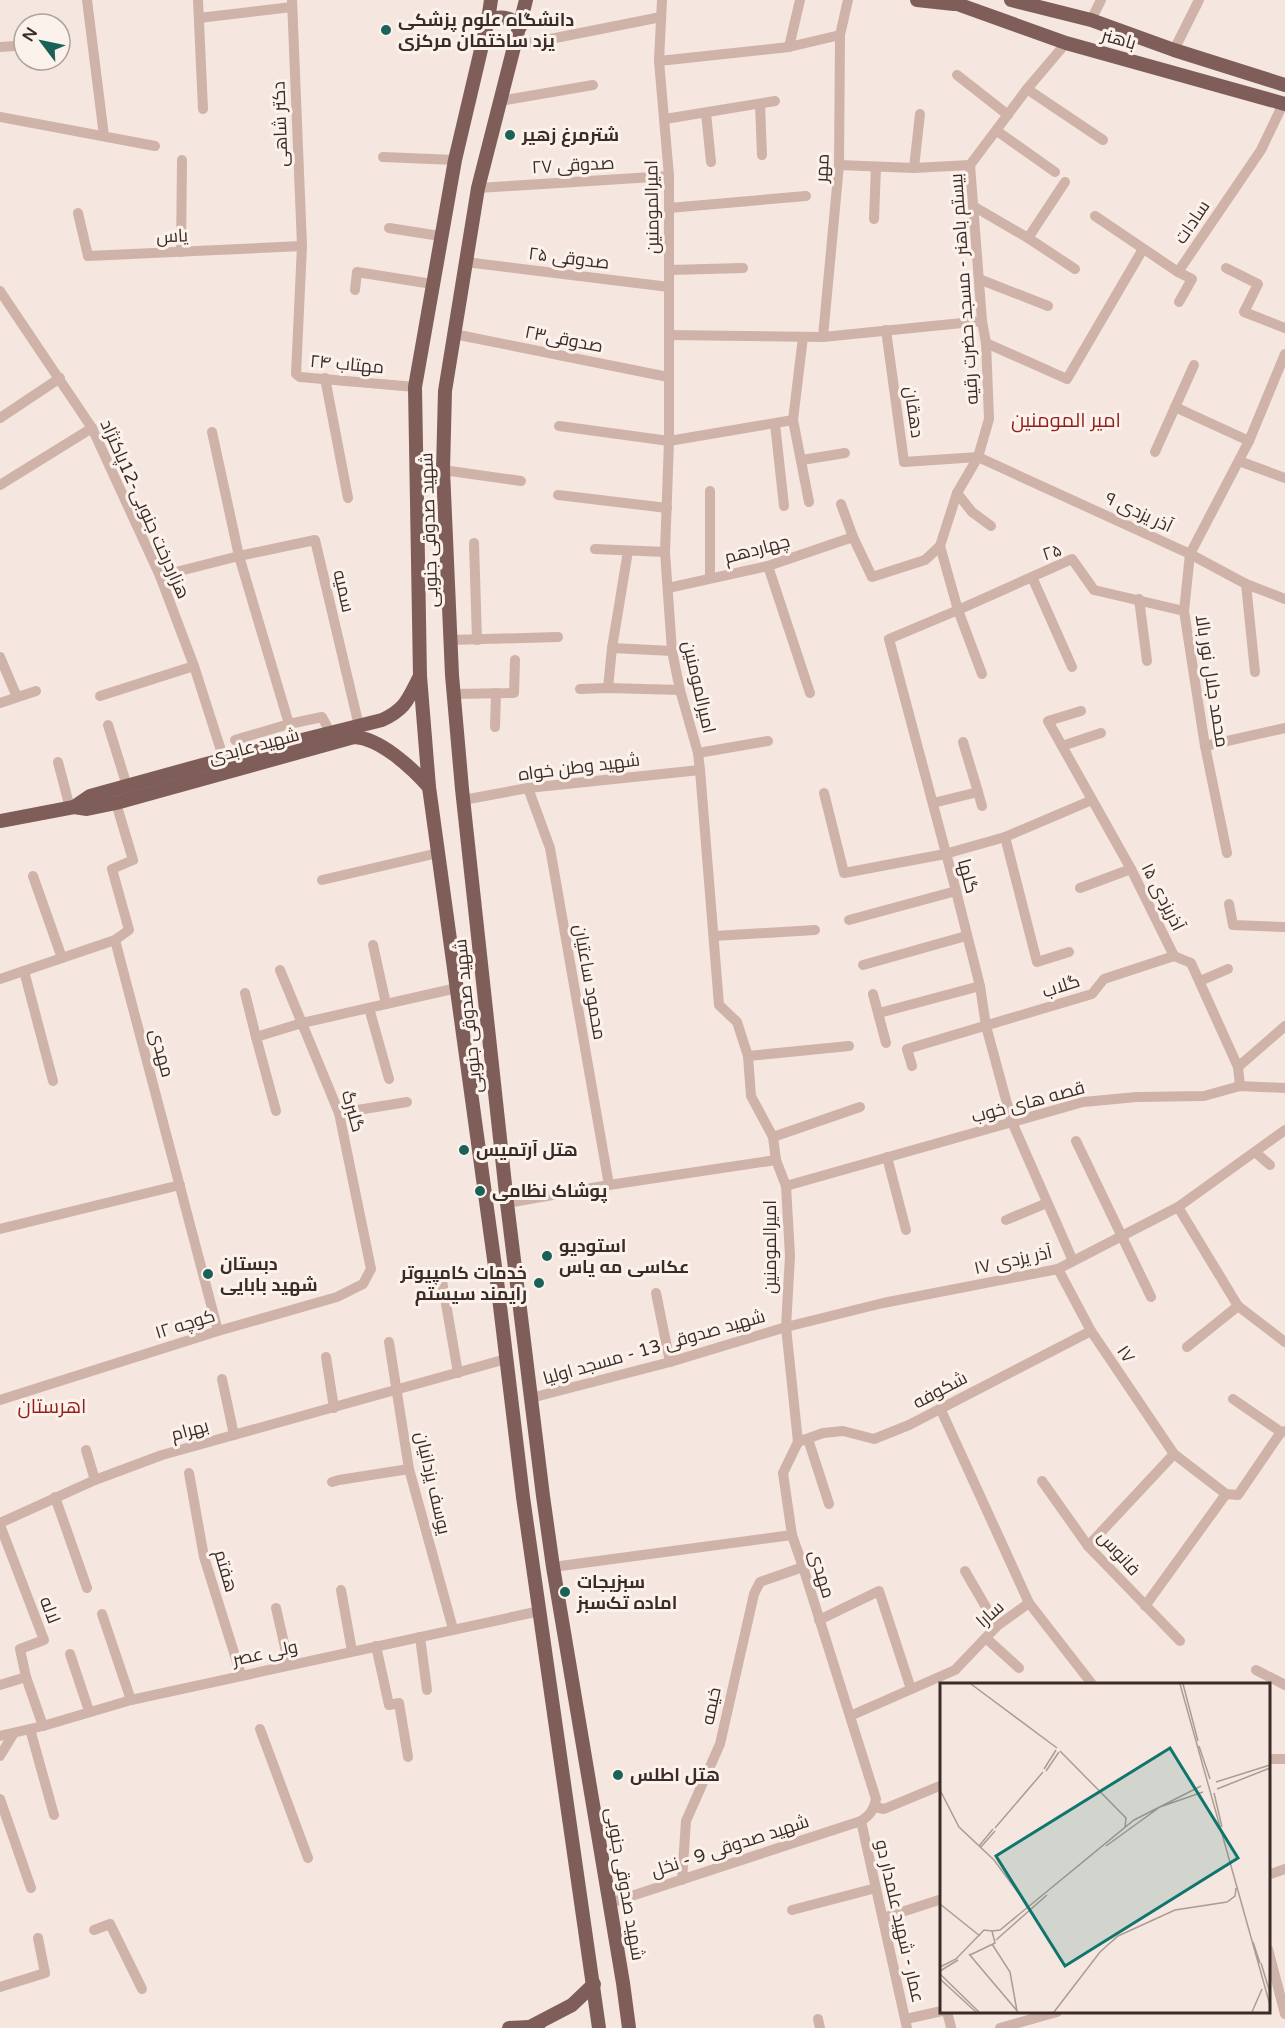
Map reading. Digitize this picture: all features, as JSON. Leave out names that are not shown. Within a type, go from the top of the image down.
[{"type":"main road","name":"شهید صدوقی جنوبی","points":[[491,0],[455,160],[415,387],[420,676],[429,787],[540,1611],[599,2028]]},
{"type":"main road","name":"شهید صدوقی جنوبی","points":[[526,0],[478,188],[445,391],[442,470],[453,694],[507,1203],[553,1567],[629,2028]]},
{"type":"main road","name":"باهنر","points":[[917,0],[952,2],[1066,43],[1284,104]]},
{"type":"main road","name":"باهنر","points":[[1011,0],[1091,20],[1174,50],[1285,85]]},
{"type":"main road","points":[[488,20],[504,17],[513,20],[520,27]]},
{"type":"main road","name":"شهید عابدی","points":[[0,821],[72,807],[87,809],[116,803],[330,732],[382,720],[397,713],[406,703],[420,676]]},
{"type":"main road","name":"شهید عابدی","points":[[72,807],[90,796],[127,786],[354,737],[363,738],[387,750],[414,770],[429,787]]},
{"type":"main road","points":[[497,1281],[518,1280]]},
{"type":"main road","points":[[508,2028],[534,2027],[572,2005],[594,1984]]},
{"type":"street","points":[[87,0],[104,136]]},
{"type":"street","points":[[198,0],[203,109]]},
{"type":"street","name":"امیرالمومنین","points":[[662,0],[660,61],[669,176],[669,441],[665,552],[672,651],[680,690],[698,753],[719,1005],[737,1022],[748,1056],[751,1096],[773,1137],[776,1160],[786,1186],[790,1256],[786,1327]]},
{"type":"street","points":[[789,47],[800,0]]},
{"type":"street","name":"مهر","points":[[823,337],[839,165],[840,35],[848,0]]},
{"type":"street","points":[[1091,20],[1101,0]]},
{"type":"street","points":[[1174,50],[1199,0]]},
{"type":"street","points":[[199,18],[292,4]]},
{"type":"street","name":"دکتر شاهی","points":[[292,4],[302,246]]},
{"type":"street","points":[[514,46],[661,17]]},
{"type":"street","points":[[660,61],[789,47],[840,35]]},
{"type":"street","name":"بیستم باهنر - مسجد حضرت رقیه","points":[[940,546],[957,493],[978,457],[990,419],[986,343],[982,321],[970,165],[1027,89],[1066,43]]},
{"type":"street","points":[[957,75],[1008,115]]},
{"type":"street","points":[[501,101],[594,85]]},
{"type":"street","points":[[1027,89],[1103,140]]},
{"type":"street","points":[[665,119],[775,101]]},
{"type":"street","points":[[760,104],[762,155]]},
{"type":"street","name":"سادات","points":[[1095,216],[1178,272],[1262,150],[1284,104]]},
{"type":"street","points":[[706,113],[711,162]]},
{"type":"street","points":[[914,168],[920,114]]},
{"type":"street","points":[[0,117],[155,146]]},
{"type":"street","points":[[997,130],[1055,172]]},
{"type":"street","points":[[383,157],[455,160]]},
{"type":"street","points":[[181,252],[182,160]]},
{"type":"street","points":[[839,165],[914,168],[970,165]]},
{"type":"street","points":[[874,219],[876,167]]},
{"type":"street","name":"صدوقی ۲۷","points":[[478,188],[669,176]]},
{"type":"street","points":[[1028,238],[1065,182]]},
{"type":"street","points":[[669,208],[806,196]]},
{"type":"street","points":[[973,206],[1075,269]]},
{"type":"street","name":"یاس","points":[[78,213],[88,256],[302,246]]},
{"type":"street","points":[[389,228],[441,236]]},
{"type":"street","name":"مهتاب ۲۴","points":[[302,246],[296,374],[300,377],[415,387]]},
{"type":"street","points":[[986,343],[1067,379],[1143,249]]},
{"type":"street","name":"صدوقی ۲۵","points":[[466,262],[669,287]]},
{"type":"street","points":[[669,270],[743,268]]},
{"type":"street","points":[[1226,268],[1258,284],[1244,312],[1285,328]]},
{"type":"street","points":[[355,290],[357,272],[432,284]]},
{"type":"street","points":[[1178,272],[1192,279],[1179,302]]},
{"type":"street","points":[[979,279],[1048,306]]},
{"type":"street","name":"هزاردرخت جنوبی-12پاکنژاد","points":[[0,291],[92,428],[160,576],[194,666],[226,766]]},
{"type":"street","points":[[669,335],[823,337],[982,321]]},
{"type":"street","name":"دهقان","points":[[886,330],[904,462],[978,457]]},
{"type":"street","name":"صدوقی۲۳","points":[[454,334],[669,377]]},
{"type":"street","points":[[803,337],[793,420],[809,502]]},
{"type":"street","name":"محمد جلال نور بالا","points":[[1227,853],[1205,746],[1184,611],[1190,554],[1280,383],[1285,354]]},
{"type":"street","points":[[1155,452],[1194,365]]},
{"type":"street","points":[[0,418],[60,378]]},
{"type":"street","points":[[326,378],[348,498]]},
{"type":"street","points":[[1175,407],[1249,441]]},
{"type":"street","points":[[560,426],[669,441],[793,420]]},
{"type":"street","points":[[775,424],[784,506]]},
{"type":"street","points":[[0,485],[92,428]]},
{"type":"street","points":[[212,432],[239,555],[289,724]]},
{"type":"street","points":[[802,460],[845,453]]},
{"type":"street","name":"آذر یزدی ۹","points":[[978,457],[1190,554],[1246,584],[1285,599]]},
{"type":"street","points":[[1239,461],[1285,478]]},
{"type":"street","points":[[442,470],[521,481]]},
{"type":"street","points":[[710,491],[710,578]]},
{"type":"street","points":[[957,493],[972,512],[991,526]]},
{"type":"street","points":[[558,495],[667,508]]},
{"type":"street","points":[[841,504],[853,537],[872,577],[925,560],[940,546],[958,610],[982,674]]},
{"type":"street","name":"چهاردهم","points":[[668,588],[768,566],[853,537]]},
{"type":"street","name":"سمیه","points":[[239,555],[315,540],[358,726]]},
{"type":"street","points":[[474,543],[477,640]]},
{"type":"street","points":[[595,549],[665,552]]},
{"type":"street","points":[[608,688],[612,648],[628,551]]},
{"type":"street","points":[[160,576],[239,555]]},
{"type":"street","name":"۲۵","points":[[889,639],[1072,559],[1094,590],[1184,611]]},
{"type":"street","points":[[768,566],[810,693]]},
{"type":"street","points":[[1032,577],[1072,667]]},
{"type":"street","points":[[1246,584],[1255,672]]},
{"type":"street","points":[[1139,599],[1147,661]]},
{"type":"street","points":[[451,640],[558,637]]},
{"type":"street","name":"گلها","points":[[889,639],[956,891],[980,986],[986,1026],[1012,1122],[1073,1262]]},
{"type":"street","points":[[612,648],[672,651]]},
{"type":"street","points":[[0,657],[17,697]]},
{"type":"street","points":[[453,694],[514,693],[515,660]]},
{"type":"street","points":[[100,696],[194,666]]},
{"type":"street","points":[[580,689],[680,690]]},
{"type":"street","points":[[0,703],[36,691]]},
{"type":"street","points":[[495,728],[496,693]]},
{"type":"street","name":"۱۵ آذریزدی","points":[[1081,711],[1048,721],[1131,869],[1174,956],[1191,963],[1238,1067],[1240,1086]]},
{"type":"street","points":[[235,740],[322,717],[330,732]]},
{"type":"street","points":[[108,725],[127,786]]},
{"type":"street","points":[[1205,746],[1285,728]]},
{"type":"street","points":[[1062,746],[1101,734]]},
{"type":"street","points":[[698,753],[768,741]]},
{"type":"street","points":[[963,742],[982,806]]},
{"type":"street","points":[[58,762],[72,807]]},
{"type":"street","name":"شهید وطن خواه","points":[[463,800],[528,788],[700,770]]},
{"type":"street","name":"محمود ساعتیان","points":[[528,788],[550,848],[609,1185]]},
{"type":"street","points":[[933,803],[978,792]]},
{"type":"street","points":[[824,793],[844,873],[945,855],[1005,837],[1092,800]]},
{"type":"street","points":[[0,980],[115,940],[129,930],[112,869],[133,860],[116,803]]},
{"type":"street","points":[[1005,837],[1037,962],[1069,952]]},
{"type":"street","points":[[322,880],[438,853]]},
{"type":"street","points":[[1080,888],[1131,869]]},
{"type":"street","points":[[33,876],[62,958]]},
{"type":"street","points":[[849,920],[956,891]]},
{"type":"street","points":[[1229,904],[1233,925],[1285,927]]},
{"type":"street","points":[[714,936],[815,930]]},
{"type":"street","points":[[863,965],[966,936]]},
{"type":"street","name":"مهدی","points":[[115,940],[218,1330]]},
{"type":"street","points":[[373,945],[386,1004]]},
{"type":"street","name":"گلاب","points":[[912,1065],[907,1049],[1092,994],[1104,979],[1174,956]]},
{"type":"street","points":[[1200,981],[1228,969]]},
{"type":"street","name":"گلبرگ","points":[[280,970],[339,1113],[371,1269]]},
{"type":"street","points":[[24,971],[53,1081]]},
{"type":"street","points":[[879,1013],[980,986]]},
{"type":"street","points":[[256,1037],[302,1023],[457,987]]},
{"type":"street","points":[[245,993],[276,1111]]},
{"type":"street","points":[[873,994],[886,1043]]},
{"type":"street","points":[[369,1008],[389,1079]]},
{"type":"street","points":[[1238,1067],[1285,1026]]},
{"type":"street","points":[[748,1056],[849,1046]]},
{"type":"street","name":"قصه های خوب","points":[[786,1186],[1083,1102],[1137,1097],[1204,1096],[1240,1086],[1284,1088]]},
{"type":"street","points":[[339,1113],[407,1102]]},
{"type":"street","points":[[773,1137],[860,1107]]},
{"type":"street","name":"آذر یزدی ۱۷","points":[[786,1327],[883,1303],[1058,1269],[1178,1207],[1285,1130]]},
{"type":"street","points":[[1076,1141],[1151,1297]]},
{"type":"street","points":[[1255,1152],[1270,1166]]},
{"type":"street","points":[[886,1157],[906,1230]]},
{"type":"street","points":[[507,1203],[776,1160]]},
{"type":"street","points":[[0,1229],[180,1185]]},
{"type":"street","points":[[1006,1220],[1047,1203]]},
{"type":"street","points":[[1178,1207],[1238,1306],[1285,1342]]},
{"type":"street","name":"کوچه ۱۲","points":[[0,1400],[218,1330],[337,1297],[363,1284],[371,1269]]},
{"type":"street","name":"۱۷","points":[[1058,1269],[1091,1331],[1174,1454],[1226,1494]]},
{"type":"street","points":[[441,1275],[458,1373]]},
{"type":"street","points":[[656,1293],[670,1362]]},
{"type":"street","points":[[1187,1347],[1238,1306]]},
{"type":"street","points":[[786,1327],[803,1441],[829,1504]]},
{"type":"street","name":"شهید صدوقی 13 - مسجد اولیا","points":[[531,1398],[670,1362],[786,1327]]},
{"type":"street","name":"شکوفه","points":[[803,1441],[823,1433],[843,1431],[862,1438],[874,1439],[909,1425],[1091,1331]]},
{"type":"street","name":"یوسف یزدانیان","points":[[389,1342],[409,1469],[453,1629]]},
{"type":"street","points":[[326,1357],[334,1408]]},
{"type":"street","name":"بهرام","points":[[0,1524],[55,1497],[162,1455],[506,1359]]},
{"type":"street","points":[[222,1379],[234,1435]]},
{"type":"street","points":[[1145,1606],[1226,1494],[1238,1495],[1283,1432],[1233,1399]]},
{"type":"street","name":"سارا","points":[[850,1716],[955,1670],[997,1626],[1029,1603],[940,1408]]},
{"type":"street","name":"مهدی","points":[[803,1441],[783,1473],[792,1535],[876,1799],[875,1807]]},
{"type":"street","points":[[86,1450],[95,1480]]},
{"type":"street","points":[[1088,1546],[1174,1454]]},
{"type":"street","points":[[332,1482],[409,1469]]},
{"type":"street","name":"هفتم","points":[[189,1473],[204,1557],[241,1675]]},
{"type":"street","name":"فانوس","points":[[1042,1481],[1088,1546],[1180,1641]]},
{"type":"street","points":[[55,1497],[87,1588]]},
{"type":"street","name":"لاله","points":[[0,1524],[44,1640],[20,1649],[26,1677],[44,1726]]},
{"type":"street","points":[[553,1567],[792,1535]]},
{"type":"street","name":"خیمه","points":[[682,1880],[686,1821],[720,1744],[754,1594],[760,1582],[804,1567]]},
{"type":"street","points":[[965,1571],[997,1626]]},
{"type":"street","points":[[341,1590],[352,1651]]},
{"type":"street","points":[[819,1620],[879,1591],[911,1689]]},
{"type":"street","points":[[1029,1603],[1091,1683]]},
{"type":"street","points":[[276,1608],[289,1665]]},
{"type":"street","name":"ولی عصر","points":[[0,1736],[44,1726],[131,1700],[540,1611]]},
{"type":"street","points":[[102,1614],[131,1700]]},
{"type":"street","points":[[420,1637],[427,1690]]},
{"type":"street","points":[[987,1638],[1019,1668]]},
{"type":"street","points":[[376,1646],[389,1705],[399,1703],[408,1757]]},
{"type":"street","points":[[70,1654],[89,1711]]},
{"type":"street","points":[[1256,1670],[1285,1685]]},
{"type":"street","points":[[0,1685],[26,1677]]},
{"type":"street","points":[[30,1729],[54,1815]]},
{"type":"street","points":[[260,1729],[309,1858]]},
{"type":"street","points":[[0,1756],[14,1733]]},
{"type":"street","points":[[861,1821],[869,1816],[875,1807],[884,1809],[940,1786]]},
{"type":"street","points":[[0,1799],[31,1888]]},
{"type":"street","name":"شهید صدوقی 9 - نخل","points":[[610,1903],[861,1821]]},
{"type":"street","name":"عمار - شهید علمدار دو","points":[[861,1821],[906,2024]]},
{"type":"street","points":[[1270,1875],[1285,1869]]},
{"type":"street","points":[[792,1910],[876,1888]]},
{"type":"street","points":[[883,1918],[940,1900]]},
{"type":"street","points":[[94,1930],[110,1924],[142,1989]]},
{"type":"street","points":[[0,1987],[45,1973],[38,1938]]},
{"type":"street","points":[[1270,1952],[1285,2014]]},
{"type":"street","points":[[906,2024],[940,2012]]},
{"type":"street","points":[[1000,2028],[1053,2013]]},
{"type":"place","name":"دانشگاه علوم پزشکی یزد ساختمان مرکزی","points":[[386,30]]},
{"type":"place","name":"شترمرغ زهیر","points":[[510,135]]},
{"type":"place","name":"هتل آرتمیس","points":[[464,1150]]},
{"type":"place","name":"پوشاک نظامی","points":[[480,1191]]},
{"type":"place","name":"استودیو عکاسی مه یاس","points":[[547,1256]]},
{"type":"place","name":"دبستان شهید بابایی","points":[[208,1274]]},
{"type":"place","name":"خدمات کامپیوتر رایمند سیستم","points":[[539,1283]]},
{"type":"place","name":"سبزیجات اماده تک‌سبز","points":[[565,1592]]},
{"type":"place","name":"هتل اطلس","points":[[618,1775]]},
{"type":"district","name":"امیر المومنین","points":[[1066,421]]},
{"type":"district","name":"اهرستان","points":[[52,1407]]}]
